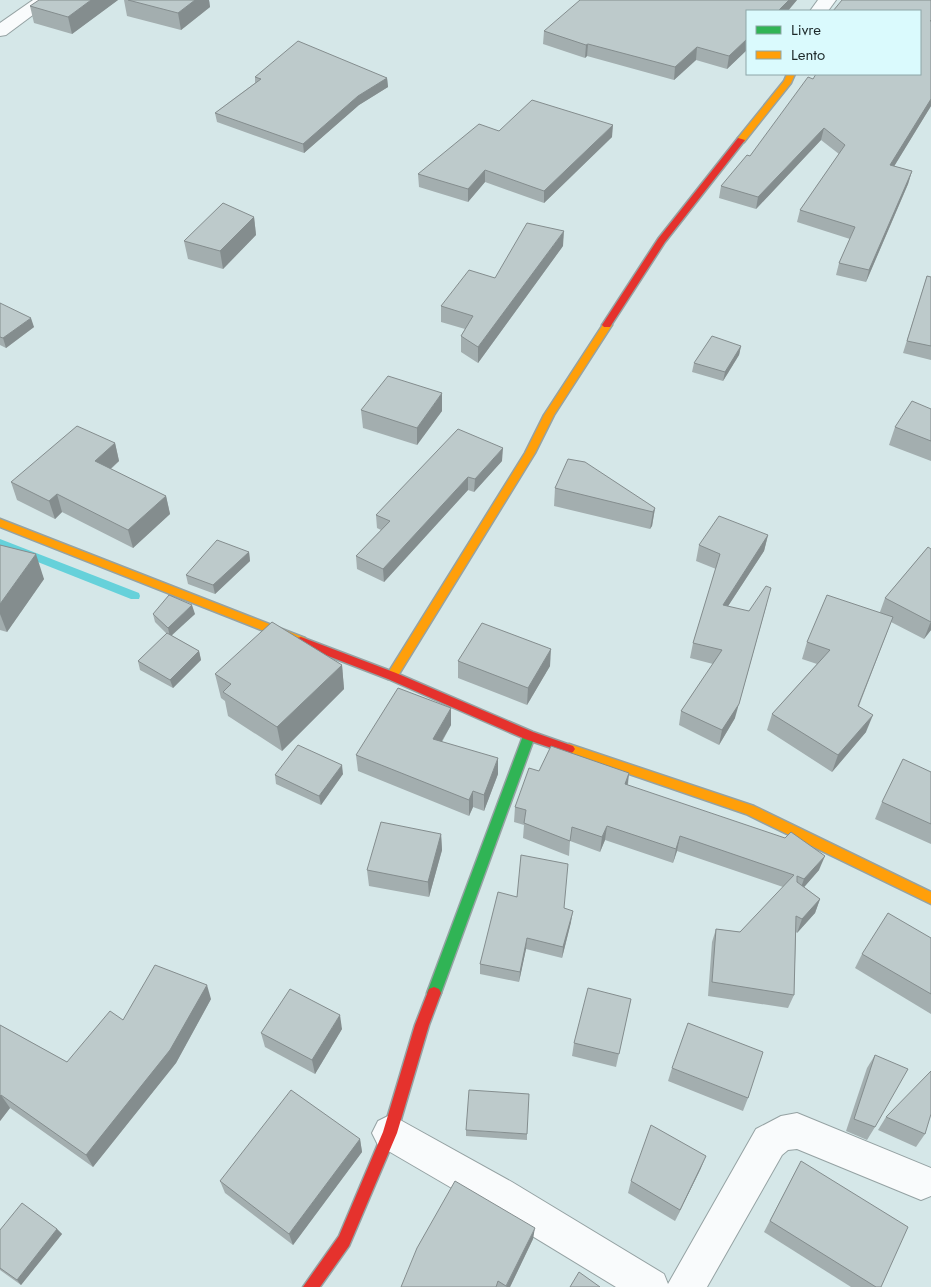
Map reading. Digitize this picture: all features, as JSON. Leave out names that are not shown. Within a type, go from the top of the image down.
[{"type":"street","points":[[0,32],[44,0]]},
{"type":"street","points":[[392,676],[530,452],[550,415],[661,241],[788,81],[791,75]]},
{"type":"street","points":[[0,523],[213,608],[392,676],[529,736],[750,810],[931,898]]},
{"type":"street","points":[[311,1287],[344,1241],[390,1133],[422,1025],[529,736]]},
{"type":"street","points":[[686,1287],[769,1142],[781,1134],[797,1131],[921,1182]]},
{"type":"street","points":[[390,1133],[499,1195],[651,1287]]},
{"type":"building","points":[[39,0],[91,0],[68,17],[30,6]]},
{"type":"building","points":[[128,0],[195,0],[178,13]]},
{"type":"building","points":[[580,0],[789,0],[779,10],[746,10],[746,40],[729,56],[697,47],[675,67],[586,45],[544,31]]},
{"type":"building","points":[[842,0],[931,0],[931,99],[890,165],[912,171],[869,270],[839,263],[855,227],[800,210],[845,145],[824,128],[758,197],[721,186],[747,155],[750,156],[808,77],[813,79],[815,75],[921,75],[921,10],[834,10]]},
{"type":"building","points":[[298,41],[387,78],[358,96],[303,144],[215,113],[261,79],[255,77]]},
{"type":"building","points":[[532,100],[613,125],[544,191],[485,170],[468,189],[418,174],[479,124],[499,131]]},
{"type":"building","points":[[223,203],[254,217],[220,251],[184,241]]},
{"type":"building","points":[[527,223],[564,231],[478,347],[461,336],[473,316],[441,306],[469,270],[495,278]]},
{"type":"building","points":[[927,276],[931,277],[931,346],[907,341]]},
{"type":"building","points":[[0,303],[31,318],[3,338],[0,337]]},
{"type":"building","points":[[712,336],[741,346],[725,372],[694,363]]},
{"type":"building","points":[[388,376],[442,393],[417,428],[361,410]]},
{"type":"building","points":[[912,401],[931,409],[931,441],[895,427]]},
{"type":"building","points":[[77,426],[115,443],[95,461],[166,496],[128,530],[57,494],[49,501],[11,482]]},
{"type":"building","points":[[458,429],[503,448],[475,479],[468,477],[383,569],[356,556],[390,521],[376,515]]},
{"type":"building","points":[[568,459],[585,462],[655,508],[653,512],[555,488]]},
{"type":"building","points":[[719,516],[768,535],[723,605],[749,611],[766,586],[771,588],[739,704],[722,730],[681,711],[722,650],[693,643],[720,554],[699,545]]},
{"type":"building","points":[[217,540],[249,552],[213,585],[186,575]]},
{"type":"building","points":[[0,545],[36,554],[0,604]]},
{"type":"building","points":[[928,547],[931,549],[931,622],[885,598]]},
{"type":"building","points":[[169,595],[192,605],[168,628],[153,614]]},
{"type":"building","points":[[827,595],[893,617],[858,706],[873,715],[838,755],[772,714],[830,650],[807,642]]},
{"type":"building","points":[[272,622],[342,665],[277,727],[223,692],[231,684],[215,674]]},
{"type":"building","points":[[482,623],[551,649],[528,688],[458,661]]},
{"type":"building","points":[[167,633],[199,651],[170,680],[138,661]]},
{"type":"building","points":[[398,688],[451,708],[433,739],[498,758],[484,795],[473,791],[469,800],[356,755]]},
{"type":"building","points":[[298,745],[342,765],[319,796],[275,775]]},
{"type":"building","points":[[551,746],[629,773],[625,784],[785,838],[791,832],[825,856],[804,879],[797,876],[797,882],[820,899],[802,919],[796,916],[794,995],[712,982],[716,929],[740,932],[794,875],[680,836],[676,849],[607,826],[602,837],[572,827],[570,841],[524,823],[526,810],[515,807],[529,768],[539,771]]},
{"type":"building","points":[[903,759],[931,772],[931,824],[882,802]]},
{"type":"building","points":[[381,822],[441,834],[428,882],[367,870]]},
{"type":"building","points":[[521,855],[568,864],[564,908],[573,911],[563,947],[527,938],[520,972],[480,964],[498,892],[517,897]]},
{"type":"building","points":[[888,913],[931,938],[931,994],[862,954]]},
{"type":"building","points":[[155,965],[207,985],[170,1050],[86,1155],[0,1096],[0,1025],[67,1062],[110,1011],[123,1020]]},
{"type":"building","points":[[588,988],[631,999],[619,1054],[574,1043]]},
{"type":"building","points":[[290,989],[340,1015],[312,1060],[261,1033]]},
{"type":"building","points":[[688,1023],[763,1052],[748,1098],[672,1068]]},
{"type":"building","points":[[875,1055],[908,1069],[875,1127],[854,1119]]},
{"type":"building","points":[[931,1071],[931,1114],[925,1134],[886,1117]]},
{"type":"building","points":[[291,1090],[360,1139],[289,1234],[220,1181]]},
{"type":"building","points":[[469,1090],[529,1094],[527,1134],[466,1130]]},
{"type":"building","points":[[651,1125],[706,1156],[680,1210],[631,1181]]},
{"type":"building","points":[[801,1161],[908,1227],[881,1287],[876,1287],[770,1221]]},
{"type":"building","points":[[455,1181],[535,1228],[506,1286],[498,1281],[496,1287],[401,1287],[417,1248]]},
{"type":"building","points":[[22,1203],[57,1229],[17,1280],[0,1268],[0,1230]]},
{"type":"building","points":[[579,1272],[600,1287],[570,1287]]},
{"type":"waterway","points":[[0,543],[135,596]]},
{"type":"traffic: fast","points":[[434,993],[529,736]]},
{"type":"traffic: slow","points":[[741,140],[788,81],[791,75]]},
{"type":"traffic: slow","points":[[392,676],[530,453],[549,415],[607,325]]},
{"type":"traffic: slow","points":[[0,523],[301,641]]},
{"type":"traffic: slow","points":[[569,749],[750,810],[931,898]]},
{"type":"traffic: jam","points":[[607,325],[661,241],[741,140]]},
{"type":"traffic: jam","points":[[301,641],[392,676],[529,736],[569,749]]},
{"type":"traffic: jam","points":[[311,1287],[344,1241],[390,1133],[422,1025],[434,993]]}]
